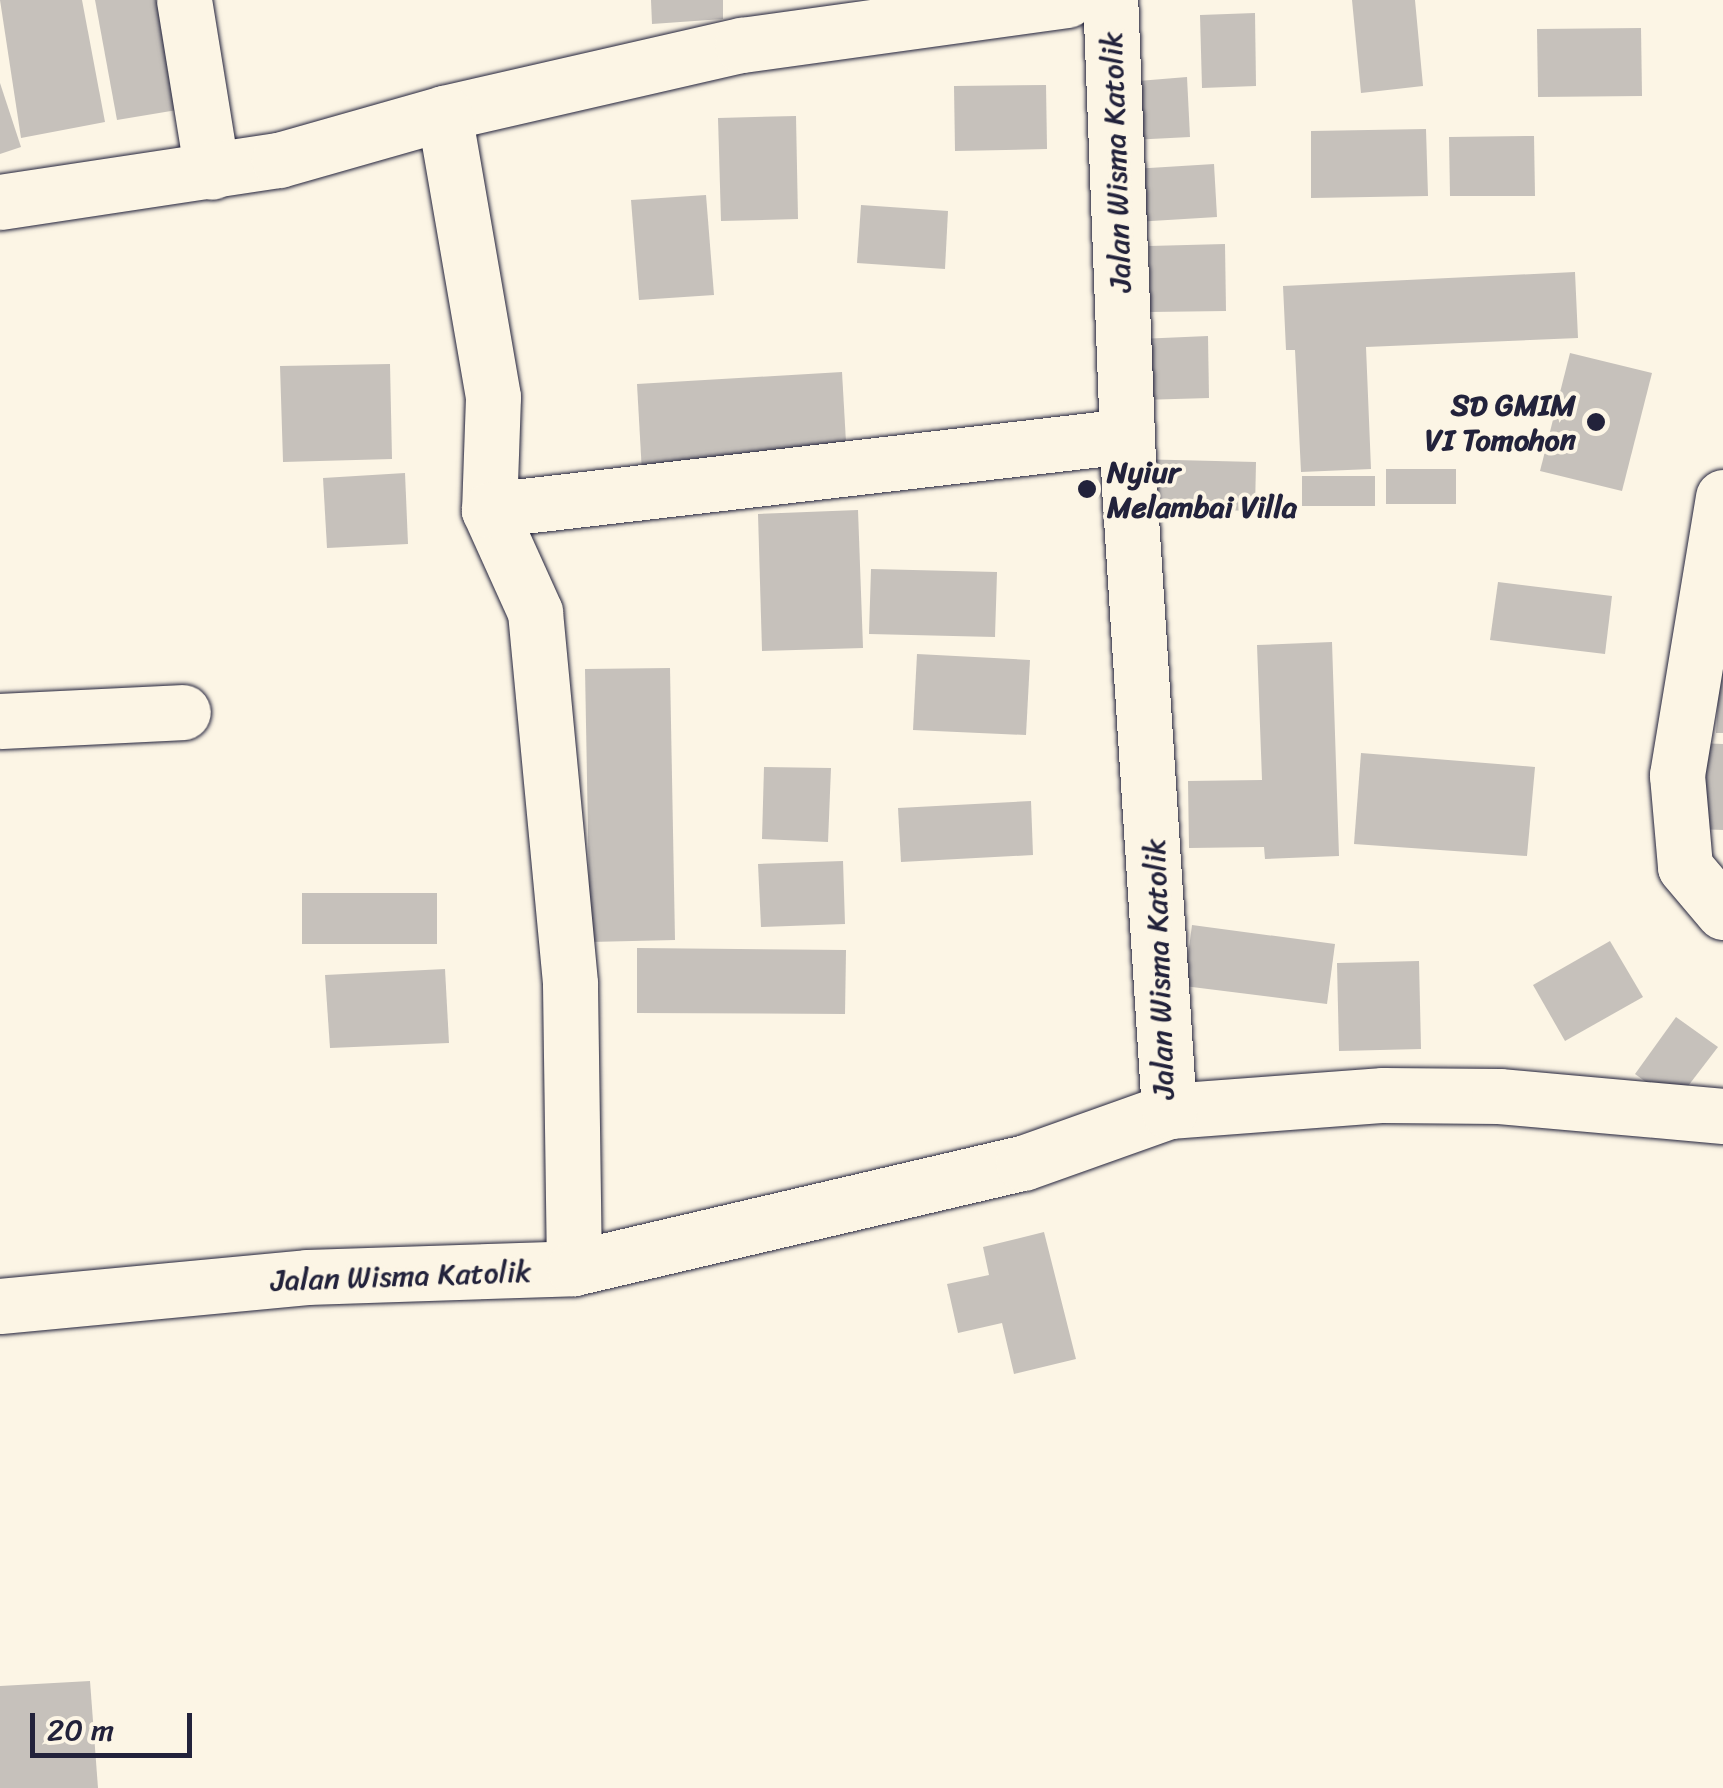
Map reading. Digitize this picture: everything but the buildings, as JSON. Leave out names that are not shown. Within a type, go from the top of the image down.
[{"type":"street","points":[[184,0],[212,172]]},
{"type":"street","points":[[0,202],[212,172],[444,113],[742,45],[1067,0]]},
{"type":"street","name":"Jalan Wisma Katolik","points":[[0,1306],[307,1277],[574,1268],[1005,1168],[1169,1111],[1126,436],[1110,0]]},
{"type":"street","points":[[444,113],[493,397],[489,510],[535,612],[570,984],[574,1268]]},
{"type":"street","points":[[489,510],[1126,436]]},
{"type":"street","points":[[1723,497],[1677,775],[1684,867],[1723,912]]},
{"type":"street","points":[[0,721],[183,712]]},
{"type":"street","points":[[1169,1111],[1383,1095],[1480,1096],[1723,1116]]},
{"type":"place","name":"SD GMIM VI Tomohon","points":[[1596,422]]},
{"type":"place","name":"Nyiur Melambai Villa","points":[[1087,489]]}]
